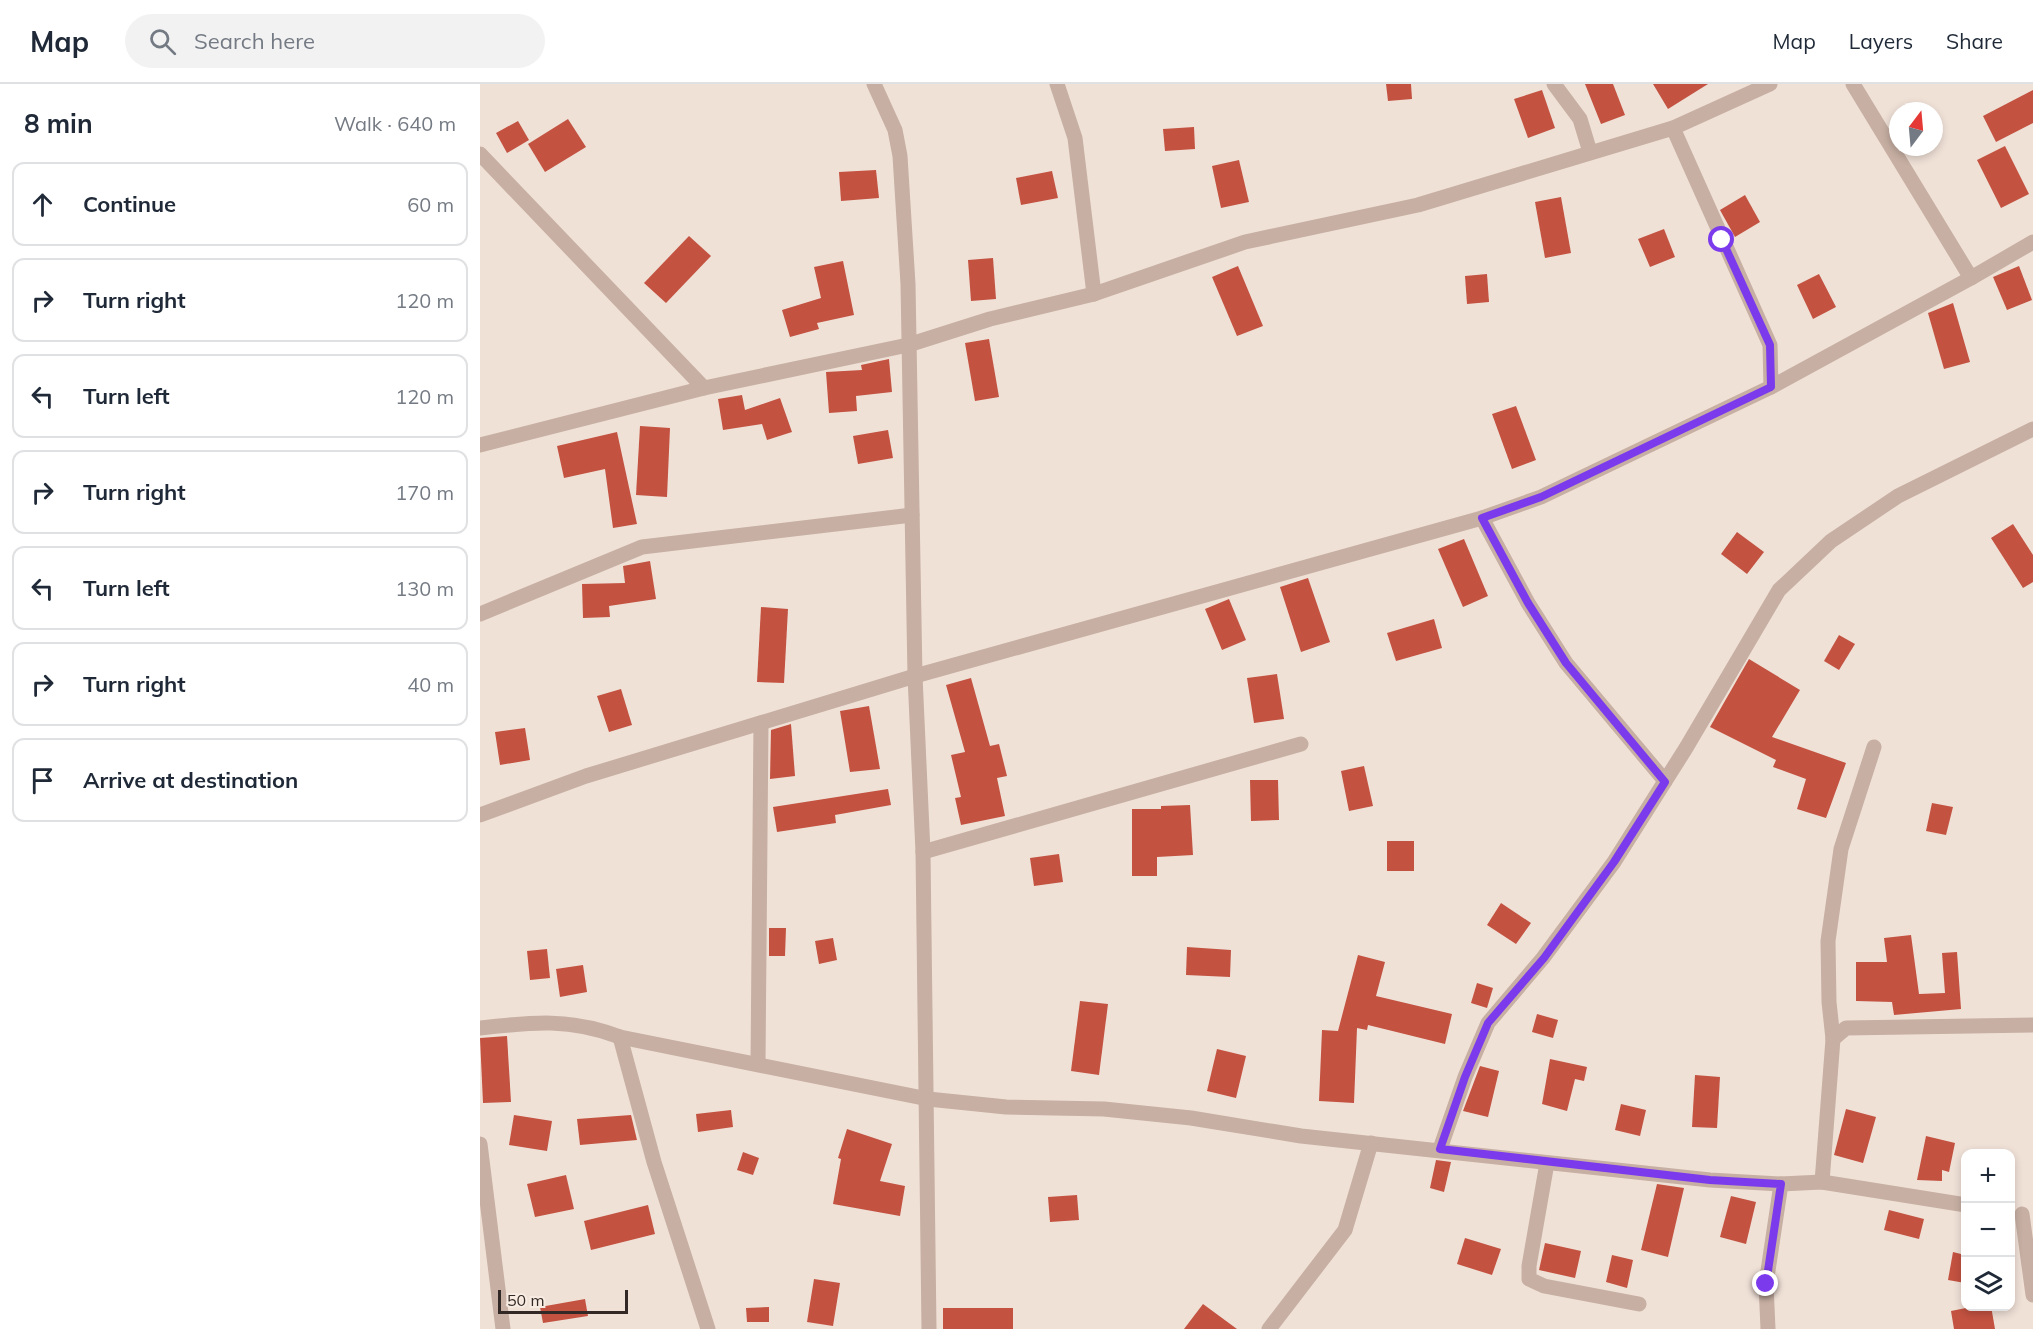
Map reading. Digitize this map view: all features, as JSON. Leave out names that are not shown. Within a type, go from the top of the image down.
[{"type":"street","points":[[874,84],[895,130],[900,156],[908,284],[915,676],[923,852],[928,1099],[929,1329]]},
{"type":"street","points":[[1057,84],[1075,138],[1094,294]]},
{"type":"street","points":[[1554,84],[1580,119],[1590,152]]},
{"type":"street","points":[[480,445],[704,388],[908,345],[990,319],[1094,294],[1245,242],[1418,205],[1673,128],[1770,84]]},
{"type":"street","points":[[1853,84],[1971,278]]},
{"type":"street","points":[[1673,128],[1770,345],[1771,387]]},
{"type":"street","points":[[480,154],[704,388]]},
{"type":"street","points":[[480,815],[586,776],[915,676],[1482,518],[1541,497],[1771,387],[2033,242]]},
{"type":"street","points":[[1440,1149],[1465,1077],[1488,1023],[1544,958],[1600,881],[1665,782],[1779,590],[1831,541],[1898,496],[2033,429]]},
{"type":"street","points":[[480,614],[642,547],[912,515]]},
{"type":"street","points":[[1482,518],[1528,603],[1566,663],[1665,782]]},
{"type":"street","points":[[758,1064],[761,723]]},
{"type":"street","points":[[923,852],[1270,755],[1301,744]]},
{"type":"street","points":[[1822,1182],[1833,1039],[1829,1002],[1828,941],[1841,849],[1874,747]]},
{"type":"street","points":[[480,1028],[551,1021],[595,1027],[620,1037],[928,1099],[1006,1107],[1126,1112],[1191,1118],[1301,1136],[1440,1149],[1710,1180],[1781,1184],[1822,1182],[1961,1204]]},
{"type":"street","points":[[1833,1039],[1846,1028],[2033,1025]]},
{"type":"street","points":[[620,1037],[654,1162],[708,1329]]},
{"type":"street","points":[[1269,1329],[1345,1230],[1371,1143]]},
{"type":"street","points":[[480,1144],[503,1329]]},
{"type":"street","points":[[1547,1163],[1529,1266],[1529,1279],[1544,1286],[1639,1304]]},
{"type":"street","points":[[1768,1329],[1766,1284],[1781,1184]]},
{"type":"street","points":[[2022,1214],[2033,1295]]},
{"type":"building","points":[[1386,84],[1411,84],[1412,99],[1388,101]]},
{"type":"building","points":[[1585,84],[1613,84],[1625,115],[1601,124]]},
{"type":"building","points":[[1653,84],[1708,84],[1668,109]]},
{"type":"building","points":[[1542,90],[1555,128],[1528,138],[1514,99]]},
{"type":"building","points":[[2033,90],[2033,123],[1996,142],[1983,116]]},
{"type":"building","points":[[568,119],[586,147],[545,172],[528,144]]},
{"type":"building","points":[[518,121],[529,140],[507,153],[496,133]]},
{"type":"building","points":[[1194,127],[1195,149],[1165,151],[1163,129]]},
{"type":"building","points":[[2005,146],[2029,194],[2001,208],[1977,160]]},
{"type":"building","points":[[1239,160],[1249,202],[1221,208],[1212,166]]},
{"type":"building","points":[[876,170],[879,198],[841,201],[839,172]]},
{"type":"building","points":[[1052,171],[1058,198],[1021,205],[1016,178]]},
{"type":"building","points":[[1745,195],[1760,222],[1735,237],[1720,210]]},
{"type":"building","points":[[1561,197],[1571,253],[1545,258],[1535,202]]},
{"type":"building","points":[[1664,229],[1675,257],[1650,267],[1638,239]]},
{"type":"building","points":[[689,236],[711,256],[666,303],[644,283]]},
{"type":"building","points":[[993,258],[996,299],[971,301],[968,260]]},
{"type":"building","points":[[843,261],[854,315],[817,323],[819,329],[790,337],[782,310],[821,298],[814,267]]},
{"type":"building","points":[[1238,266],[1263,326],[1237,336],[1212,277]]},
{"type":"building","points":[[2019,266],[2032,300],[2007,310],[1993,277]]},
{"type":"building","points":[[1487,274],[1489,302],[1467,304],[1465,276]]},
{"type":"building","points":[[1819,274],[1836,307],[1813,319],[1797,285]]},
{"type":"building","points":[[1953,303],[1970,362],[1944,369],[1928,313]]},
{"type":"building","points":[[989,339],[999,397],[975,401],[965,343]]},
{"type":"building","points":[[889,359],[892,392],[856,396],[857,411],[829,413],[826,372],[862,370],[861,365]]},
{"type":"building","points":[[742,395],[745,410],[780,398],[792,432],[767,440],[762,424],[723,430],[718,399]]},
{"type":"building","points":[[1516,406],[1536,460],[1512,469],[1492,414]]},
{"type":"building","points":[[640,426],[670,428],[667,497],[636,495]]},
{"type":"building","points":[[888,430],[893,458],[858,464],[853,436]]},
{"type":"building","points":[[617,432],[637,524],[613,528],[605,469],[564,478],[557,446]]},
{"type":"building","points":[[2013,524],[2033,555],[2033,582],[2023,588],[1991,538]]},
{"type":"building","points":[[1737,532],[1764,552],[1747,574],[1721,554]]},
{"type":"building","points":[[1464,539],[1488,596],[1463,607],[1438,549]]},
{"type":"building","points":[[650,561],[656,599],[609,606],[610,617],[583,618],[582,584],[625,583],[623,566]]},
{"type":"building","points":[[1308,578],[1330,642],[1301,652],[1280,587]]},
{"type":"building","points":[[1229,599],[1246,640],[1222,650],[1205,609]]},
{"type":"building","points":[[761,607],[788,609],[784,683],[757,682]]},
{"type":"building","points":[[1434,619],[1442,648],[1396,661],[1387,633]]},
{"type":"building","points":[[1839,635],[1855,644],[1839,670],[1824,661]]},
{"type":"building","points":[[1749,659],[1800,690],[1772,737],[1846,763],[1826,818],[1797,809],[1806,779],[1773,767],[1776,760],[1710,727]]},
{"type":"building","points":[[1277,674],[1284,719],[1254,723],[1247,678]]},
{"type":"building","points":[[971,678],[990,746],[999,744],[1007,776],[997,778],[1005,816],[961,825],[955,798],[961,797],[951,755],[965,752],[946,685]]},
{"type":"building","points":[[621,689],[632,725],[609,732],[597,696]]},
{"type":"building","points":[[869,706],[880,769],[850,772],[840,711]]},
{"type":"building","points":[[791,724],[795,776],[770,779],[771,730]]},
{"type":"building","points":[[525,728],[530,760],[500,765],[495,732]]},
{"type":"building","points":[[1364,766],[1373,806],[1349,811],[1341,771]]},
{"type":"building","points":[[1250,780],[1278,780],[1279,820],[1251,821]]},
{"type":"building","points":[[888,789],[891,805],[835,815],[836,823],[777,832],[773,807]]},
{"type":"building","points":[[1932,803],[1953,807],[1946,835],[1926,831]]},
{"type":"building","points":[[1190,805],[1193,855],[1157,857],[1157,876],[1132,876],[1132,809],[1161,809],[1161,806]]},
{"type":"building","points":[[1387,841],[1414,841],[1414,871],[1387,871]]},
{"type":"building","points":[[1059,854],[1063,882],[1034,886],[1030,858]]},
{"type":"building","points":[[1501,903],[1531,923],[1516,944],[1487,925]]},
{"type":"building","points":[[769,928],[786,928],[785,956],[769,956]]},
{"type":"building","points":[[1911,935],[1919,994],[1945,993],[1942,953],[1957,952],[1961,1009],[1894,1015],[1892,1002],[1856,1001],[1856,962],[1887,962],[1884,938]]},
{"type":"building","points":[[833,938],[837,960],[819,964],[815,941]]},
{"type":"building","points":[[1187,947],[1231,950],[1230,977],[1186,975]]},
{"type":"building","points":[[547,949],[550,978],[530,980],[527,951]]},
{"type":"building","points":[[1358,955],[1385,962],[1376,996],[1452,1014],[1445,1044],[1368,1025],[1367,1030],[1357,1028],[1354,1103],[1319,1101],[1322,1030],[1338,1031]]},
{"type":"building","points":[[583,965],[587,992],[560,997],[556,969]]},
{"type":"building","points":[[1477,983],[1493,988],[1487,1008],[1471,1003]]},
{"type":"building","points":[[1080,1001],[1108,1004],[1099,1075],[1071,1071]]},
{"type":"building","points":[[1537,1014],[1558,1020],[1553,1038],[1532,1032]]},
{"type":"building","points":[[507,1036],[511,1102],[483,1103],[480,1038]]},
{"type":"building","points":[[1217,1049],[1246,1056],[1236,1098],[1207,1091]]},
{"type":"building","points":[[1550,1059],[1587,1067],[1584,1081],[1575,1079],[1567,1111],[1542,1104]]},
{"type":"building","points":[[1480,1066],[1499,1071],[1488,1117],[1463,1111]]},
{"type":"building","points":[[1695,1075],[1720,1077],[1717,1128],[1692,1127]]},
{"type":"building","points":[[1621,1104],[1646,1110],[1640,1136],[1615,1130]]},
{"type":"building","points":[[1846,1109],[1876,1117],[1863,1163],[1834,1155]]},
{"type":"building","points":[[731,1110],[733,1127],[698,1132],[696,1114]]},
{"type":"building","points":[[514,1115],[552,1121],[547,1151],[509,1145]]},
{"type":"building","points":[[631,1115],[637,1140],[580,1145],[577,1119]]},
{"type":"building","points":[[847,1129],[892,1144],[880,1181],[905,1186],[900,1216],[833,1204],[841,1159],[838,1158]]},
{"type":"building","points":[[1926,1136],[1955,1143],[1949,1172],[1942,1170],[1942,1181],[1917,1180]]},
{"type":"building","points":[[743,1152],[759,1158],[753,1175],[737,1170]]},
{"type":"building","points":[[1436,1160],[1451,1162],[1444,1192],[1430,1188]]},
{"type":"building","points":[[566,1175],[574,1209],[535,1217],[527,1184]]},
{"type":"building","points":[[1657,1184],[1684,1188],[1668,1257],[1641,1250]]},
{"type":"building","points":[[1077,1195],[1079,1220],[1050,1222],[1048,1197]]},
{"type":"building","points":[[1731,1196],[1756,1202],[1746,1244],[1720,1237]]},
{"type":"building","points":[[648,1205],[655,1234],[591,1250],[584,1221]]},
{"type":"building","points":[[1889,1210],[1924,1219],[1919,1239],[1884,1230]]},
{"type":"building","points":[[1465,1238],[1501,1249],[1492,1275],[1457,1264]]},
{"type":"building","points":[[1545,1243],[1581,1251],[1575,1278],[1539,1270]]},
{"type":"building","points":[[1953,1252],[1961,1254],[1961,1282],[1948,1280]]},
{"type":"building","points":[[1612,1255],[1633,1260],[1627,1288],[1606,1282]]},
{"type":"building","points":[[814,1279],[840,1283],[833,1326],[807,1322]]},
{"type":"building","points":[[585,1299],[588,1316],[543,1323],[540,1307]]},
{"type":"building","points":[[1203,1304],[1237,1329],[1184,1329]]},
{"type":"building","points":[[769,1307],[769,1322],[747,1322],[746,1308]]},
{"type":"building","points":[[943,1308],[1013,1308],[1013,1329],[943,1329]]},
{"type":"building","points":[[1961,1309],[1961,1311],[1992,1311],[1995,1329],[1954,1329],[1951,1311]]},
{"type":"route","points":[[1722,240],[1770,345],[1771,387],[1541,497],[1482,518],[1528,603],[1566,663],[1665,782],[1614,862],[1544,958],[1488,1023],[1465,1077],[1440,1149],[1710,1180],[1781,1184],[1766,1284]]}]
